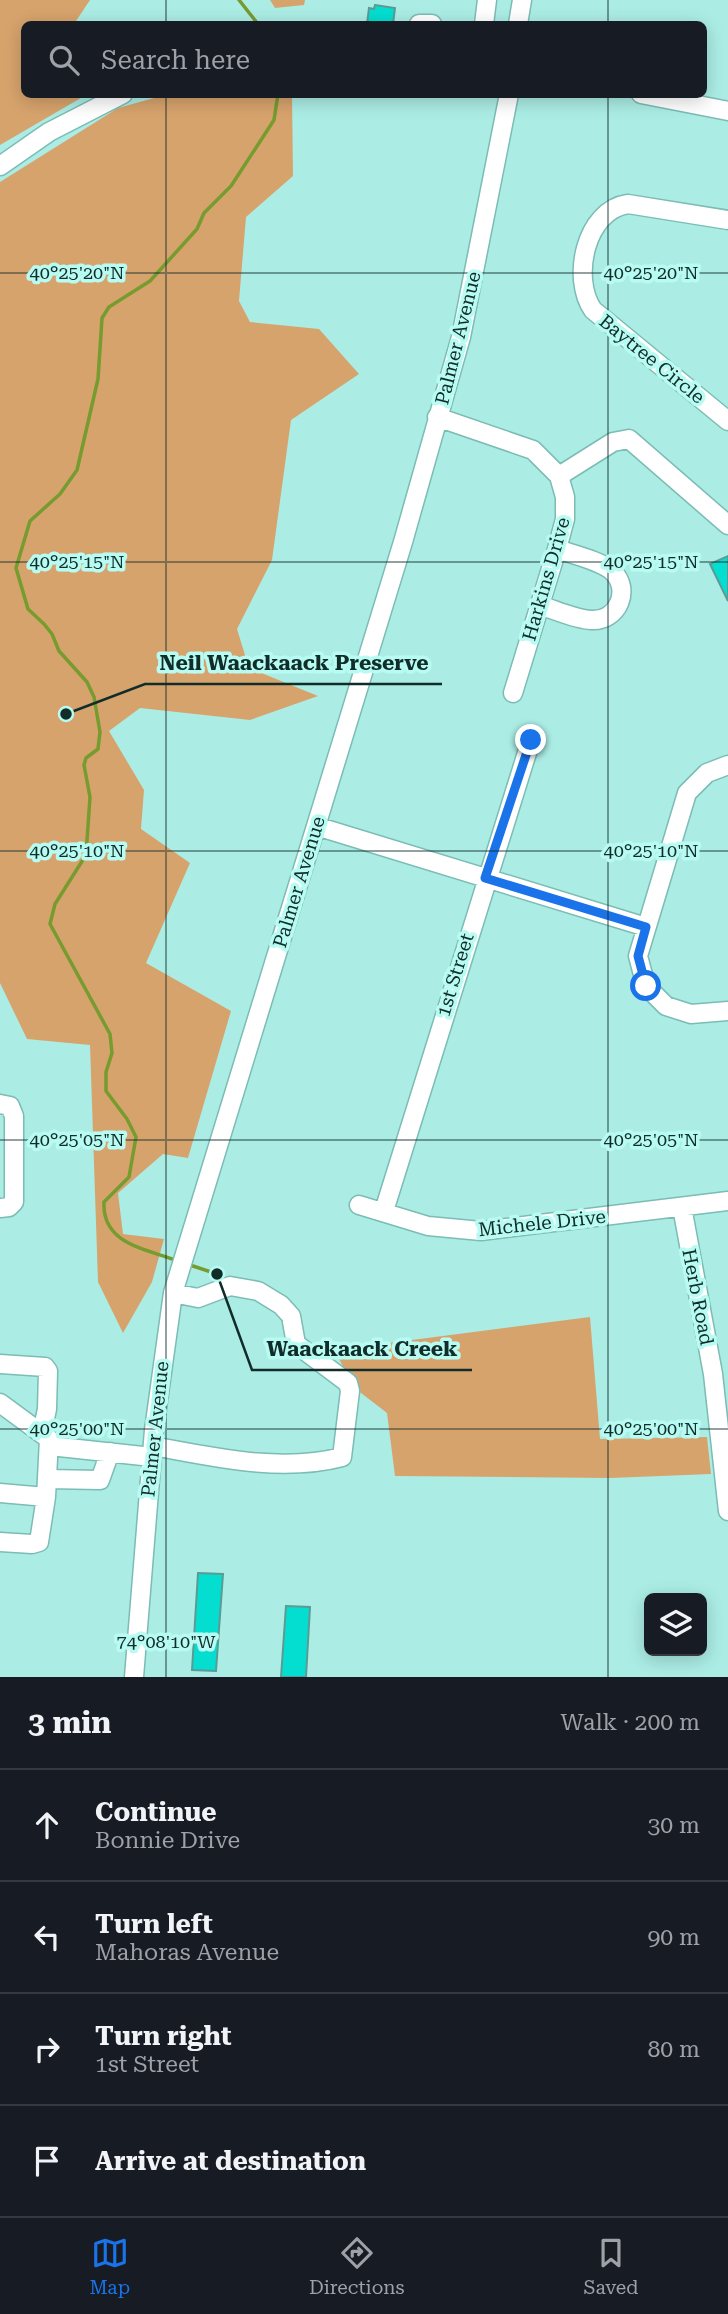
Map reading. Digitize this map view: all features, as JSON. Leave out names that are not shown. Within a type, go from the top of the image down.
[{"type":"street","points":[[484,21],[487,0]]},
{"type":"street","points":[[518,21],[522,0]]},
{"type":"street","points":[[0,166],[50,132],[115,98]]},
{"type":"street","name":"Palmer Avenue","points":[[134,1677],[160,1371],[173,1293],[316,826],[437,417],[470,297],[508,98]]},
{"type":"street","points":[[661,98],[728,111]]},
{"type":"street","name":"Baytree Circle","points":[[728,220],[628,204],[613,208],[592,232],[582,280],[583,291],[593,310],[728,421]]},
{"type":"street","points":[[437,417],[523,445],[545,459],[559,475],[613,442],[629,439],[728,525]]},
{"type":"street","name":"Harkins Drive","points":[[513,693],[557,549],[566,507],[559,475]]},
{"type":"street","points":[[539,605],[594,620],[610,615],[621,601],[620,581],[609,568],[557,549]]},
{"type":"street","name":"1st Street","points":[[384,1211],[485,878],[531,740]]},
{"type":"street","points":[[728,765],[707,773],[687,793],[646,927],[639,962],[646,986],[654,997],[678,1012],[700,1014],[728,1011]]},
{"type":"street","points":[[316,826],[646,927]]},
{"type":"street","points":[[0,1104],[10,1106],[14,1116],[14,1202],[9,1207],[0,1208]]},
{"type":"street","name":"Michele Drive","points":[[359,1205],[428,1226],[481,1231],[728,1202]]},
{"type":"street","name":"Herb Road","points":[[681,1207],[713,1374],[728,1511]]},
{"type":"street","points":[[0,1403],[46,1439],[110,1452],[152,1452],[249,1462],[318,1463],[342,1457],[350,1391],[348,1382],[296,1344],[290,1316],[281,1305],[258,1291],[230,1286],[198,1297],[173,1293]]},
{"type":"street","points":[[0,1364],[45,1367],[48,1371],[47,1488],[39,1542],[0,1542]]},
{"type":"street","points":[[0,1493],[100,1480],[110,1452]]},
{"type":"shaded area","points":[[0,0],[90,0],[76,21],[21,21],[21,98],[81,98],[0,145]]},
{"type":"shaded area","points":[[270,0],[305,0],[304,5],[275,8]]},
{"type":"shaded area","points":[[154,98],[292,98],[293,176],[246,217],[239,301],[250,322],[319,329],[359,374],[291,420],[272,560],[237,629],[249,668],[318,696],[250,720],[140,708],[109,731],[144,790],[141,829],[190,863],[146,963],[231,1011],[188,1158],[163,1154],[118,1193],[123,1234],[164,1239],[152,1282],[123,1333],[98,1282],[90,1045],[27,1039],[0,983],[0,182],[118,108]]},
{"type":"shaded area","points":[[590,1317],[600,1439],[707,1437],[711,1474],[610,1478],[395,1476],[387,1413],[352,1386],[335,1350]]},
{"type":"building","points":[[375,5],[395,8],[393,21],[367,21],[369,8],[374,9]]},
{"type":"building","points":[[728,556],[728,601],[710,564]]},
{"type":"building","points":[[198,1573],[223,1574],[216,1671],[192,1670]]},
{"type":"building","points":[[286,1606],[310,1607],[306,1677],[281,1677]]},
{"type":"waterway","points":[[239,0],[256,21]]},
{"type":"waterway","points":[[172,1259],[136,1247],[116,1235],[105,1215],[104,1202],[129,1177],[136,1137],[127,1119],[106,1091],[106,1072],[112,1053],[110,1034],[50,924],[55,904],[86,855],[90,797],[84,765],[86,758],[98,749],[100,732],[94,697],[87,682],[59,651],[52,634],[44,624],[28,609],[16,568],[30,521],[60,494],[77,470],[98,379],[102,318],[109,307],[150,281],[197,229],[204,213],[231,186],[274,120],[277,98]]},
{"type":"waterway","points":[[193,1266],[217,1274]]},
{"type":"place","name":"Neil Waackaack Preserve","points":[[66,714]]},
{"type":"place","name":"Waackaack Creek","points":[[217,1274]]},
{"type":"route","points":[[531,740],[485,878],[646,927],[638,956],[640,974],[646,986]]}]
